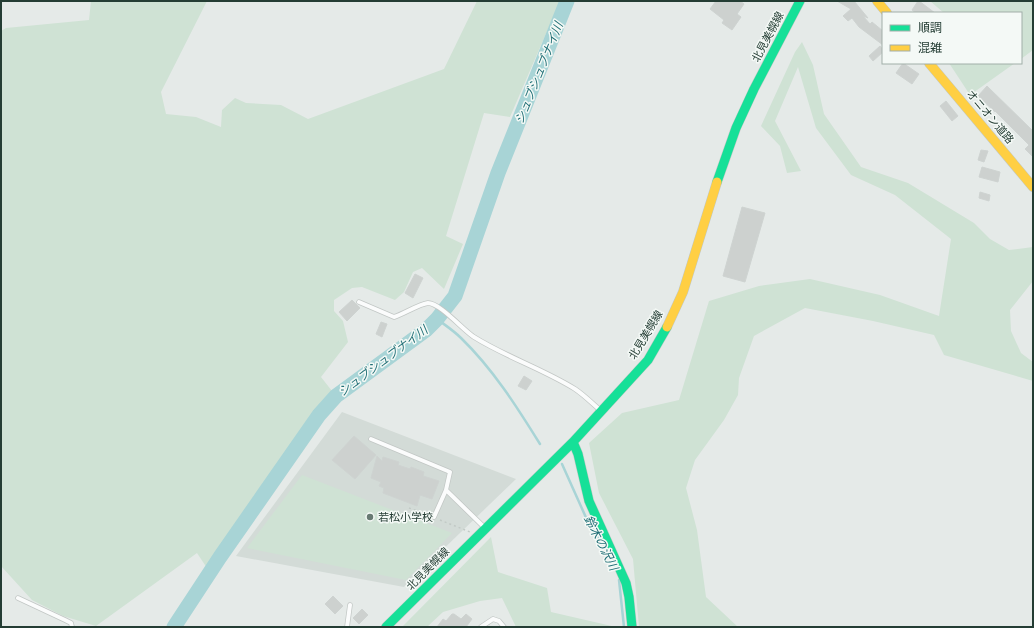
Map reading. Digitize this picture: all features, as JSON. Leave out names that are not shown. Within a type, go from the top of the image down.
[{"type":"main road","name":"北見美幌線","points":[[386,627],[573,442],[648,360],[665,331],[683,292],[727,151],[754,89],[800,1]]},
{"type":"main road","points":[[877,1],[886,12]]},
{"type":"main road","name":"オニオン道路","points":[[930,64],[1033,186]]},
{"type":"main road","points":[[573,442],[578,454],[589,500],[626,583],[632,627]]},
{"type":"lane","points":[[359,302],[394,317],[406,313],[417,306],[429,303],[438,306],[474,337],[576,389],[601,411]]},
{"type":"lane","points":[[371,439],[450,472],[446,490],[434,518]]},
{"type":"lane","points":[[446,490],[482,532]]},
{"type":"lane","points":[[18,598],[71,623],[72,627]]},
{"type":"lane","points":[[347,627],[350,606]]},
{"type":"lane","points":[[481,627],[492,619],[499,621],[504,627]]},
{"type":"path","points":[[409,508],[434,518],[482,532]]},
{"type":"shaded area","name":"若松小学校","points":[[342,412],[516,479],[404,587],[236,556]]},
{"type":"green space","points":[[91,1],[207,1],[161,92],[166,114],[196,117],[221,127],[222,110],[235,98],[246,103],[281,105],[308,119],[444,69],[477,1],[560,1],[510,117],[484,113],[446,236],[463,244],[444,289],[422,268],[413,272],[404,292],[395,300],[362,287],[352,288],[334,300],[334,311],[343,321],[348,342],[321,377],[332,391],[327,414],[213,577],[197,553],[96,626],[63,616],[32,600],[1,566],[1,31],[6,28],[89,20]]},
{"type":"green space","points":[[930,1],[1033,1],[1033,50],[1022,58],[1022,12],[943,12]]},
{"type":"green space","points":[[802,42],[813,65],[824,114],[861,167],[908,183],[974,223],[990,239],[1009,250],[1033,247],[1033,281],[1010,310],[1011,331],[1021,353],[1033,362],[1033,381],[944,355],[934,335],[873,321],[805,308],[754,336],[739,378],[738,395],[724,420],[695,460],[686,488],[697,530],[706,597],[738,627],[639,627],[633,559],[599,493],[589,443],[622,413],[679,400],[709,301],[759,286],[810,279],[880,295],[939,316],[951,239],[895,195],[851,175],[816,128],[798,67],[775,121],[801,171],[787,173],[780,146],[761,126],[795,52]]},
{"type":"green space","points":[[950,64],[1014,64],[970,95]]},
{"type":"green space","points":[[302,475],[452,533],[406,580],[247,548]]},
{"type":"green space","points":[[491,537],[498,572],[547,588],[551,612],[616,627],[516,627],[502,598],[480,601],[443,612],[427,627],[402,627]]},
{"type":"building","points":[[716,1],[740,1],[744,4],[737,14],[741,17],[732,30],[722,23],[724,20],[710,9]]},
{"type":"building","points":[[837,1],[854,1],[868,18],[863,16],[870,24],[872,22],[882,30],[882,44],[859,27],[852,18],[848,21],[843,16],[851,9]]},
{"type":"building","points":[[919,1],[934,12],[915,12],[912,10]]},
{"type":"building","points":[[880,46],[882,49],[882,53],[873,61],[869,56]]},
{"type":"building","points":[[902,64],[904,64],[919,74],[912,84],[896,73]]},
{"type":"building","points":[[987,86],[1033,131],[1033,157],[1025,149],[1029,145],[978,96]]},
{"type":"building","points":[[946,101],[958,116],[952,121],[940,106]]},
{"type":"building","points":[[981,150],[988,151],[984,162],[978,160]]},
{"type":"building","points":[[982,167],[1000,172],[998,182],[979,177]]},
{"type":"building","points":[[980,192],[990,195],[989,201],[979,198]]},
{"type":"building","points":[[742,207],[765,213],[745,282],[723,276]]},
{"type":"building","points":[[415,274],[423,278],[413,298],[405,293]]},
{"type":"building","points":[[352,300],[360,308],[347,321],[339,312]]},
{"type":"building","points":[[381,322],[387,324],[382,337],[376,334]]},
{"type":"building","points":[[524,376],[532,381],[526,390],[518,386]]},
{"type":"building","points":[[354,436],[376,455],[355,479],[332,460]]},
{"type":"building","points":[[377,456],[382,461],[383,457],[399,462],[398,465],[410,469],[411,467],[424,472],[423,476],[439,481],[432,499],[420,495],[417,506],[383,493],[384,488],[379,486],[381,482],[371,478]]},
{"type":"building","points":[[333,596],[343,606],[335,614],[325,604]]},
{"type":"building","points":[[362,609],[368,615],[359,624],[353,618]]},
{"type":"building","points":[[452,614],[461,619],[466,614],[472,619],[466,627],[437,627],[443,619],[446,621]]},
{"type":"waterway","name":"シュブシュブナイ川","points":[[174,627],[220,557],[319,415],[336,396],[426,330],[437,319],[455,296],[498,173],[567,1]]},
{"type":"waterway","name":"鈴木の沢川","points":[[437,319],[458,335],[484,362],[513,402],[540,444]]},
{"type":"waterway","name":"鈴木の沢川","points":[[562,464],[588,522],[601,541]]},
{"type":"waterway","name":"鈴木の沢川","points":[[619,580],[624,627]]},
{"type":"traffic: fast","points":[[717,182],[736,128],[754,89],[800,1]]},
{"type":"traffic: fast","points":[[386,627],[573,442],[648,360],[667,327]]},
{"type":"traffic: fast","points":[[573,442],[578,454],[589,501],[626,583],[632,627]]},
{"type":"traffic: slow","points":[[877,1],[886,12]]},
{"type":"traffic: slow","points":[[930,64],[1033,187]]},
{"type":"traffic: slow","points":[[667,327],[683,292],[717,182]]},
{"type":"place","name":"若松小学校","points":[[370,517]]}]
